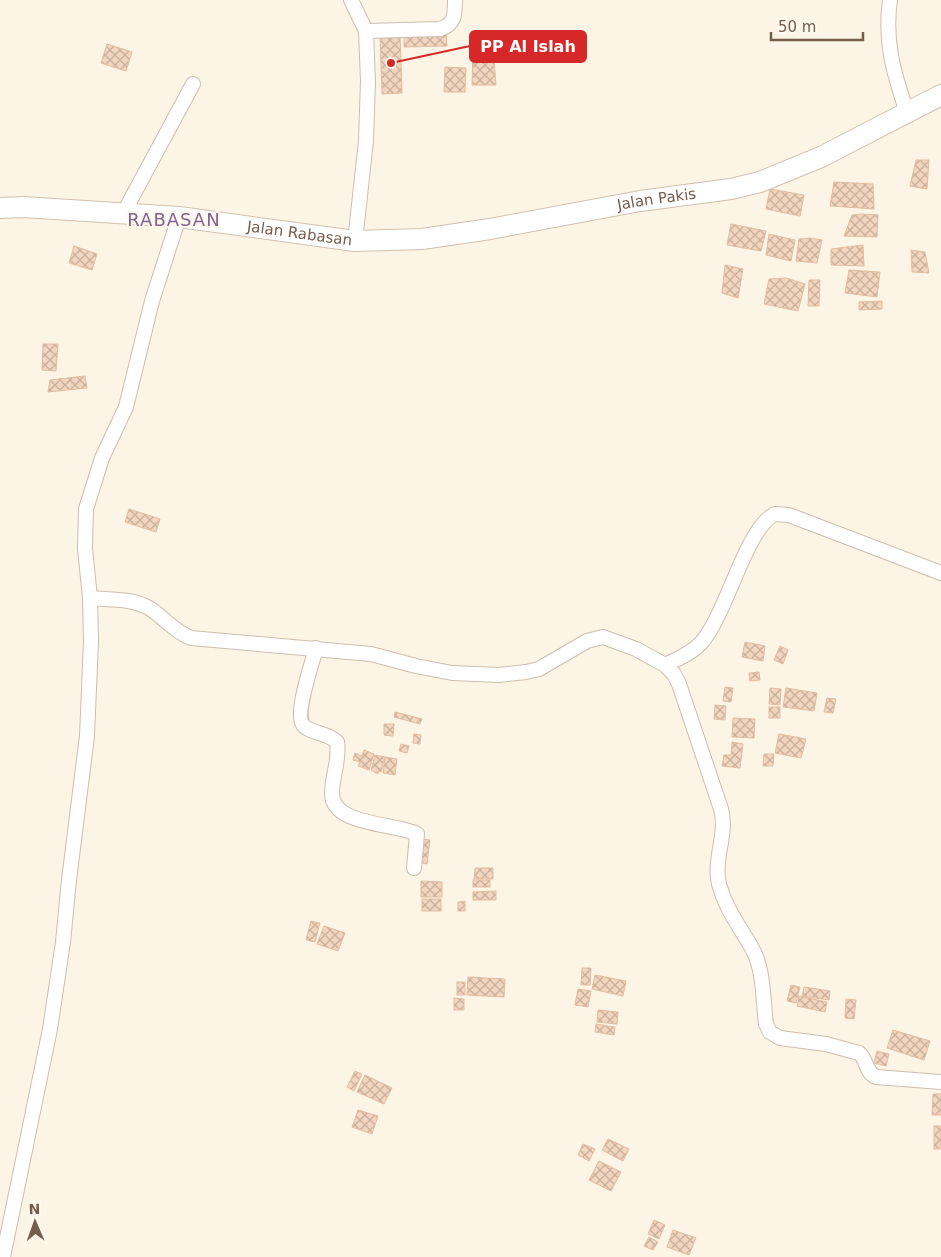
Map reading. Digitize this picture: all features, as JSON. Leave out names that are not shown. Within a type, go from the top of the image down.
[{"type":"street","name":"Jalan Rabasan","points":[[0,208],[23,206],[180,216],[355,241],[366,141],[368,81],[366,31],[351,0]]},
{"type":"street","points":[[366,31],[440,29],[448,26],[454,20],[455,0]]},
{"type":"street","points":[[890,0],[888,44],[907,114]]},
{"type":"street","points":[[124,212],[193,84]]},
{"type":"street","name":"Jalan Pakis","points":[[355,241],[422,239],[640,201],[731,189],[786,173],[907,114],[941,95]]},
{"type":"street","points":[[3,1257],[35,1106],[63,942],[68,880],[89,715],[90,598],[85,548],[86,510],[102,458],[126,407],[152,301],[180,216]]},
{"type":"street","points":[[664,665],[693,651],[702,643],[722,610],[760,526],[775,514],[788,515],[941,573]]},
{"type":"street","points":[[90,598],[138,603],[154,612],[176,632],[190,638],[215,642],[316,648],[371,654],[452,673],[499,675],[539,669],[587,642],[603,637],[636,649],[671,670],[679,684],[723,816],[724,829],[717,858],[719,884],[724,901],[734,921],[749,943],[758,963],[766,1024],[770,1032],[785,1039],[826,1044],[859,1053],[863,1056],[870,1073],[876,1077],[941,1082]]},
{"type":"street","points":[[316,648],[301,705],[300,720],[304,727],[331,737],[337,742],[332,793],[334,804],[350,817],[418,834],[414,868]]},
{"type":"building","points":[[400,32],[402,93],[382,94],[380,33]]},
{"type":"building","points":[[446,32],[447,46],[404,47],[404,34]]},
{"type":"building","points":[[107,44],[132,52],[126,71],[101,63]]},
{"type":"building","points":[[473,48],[493,48],[496,85],[472,85]]},
{"type":"building","points":[[445,67],[466,68],[465,92],[444,92]]},
{"type":"building","points":[[916,160],[929,160],[927,189],[910,186]]},
{"type":"building","points":[[834,182],[873,184],[874,209],[830,206]]},
{"type":"building","points":[[770,189],[804,195],[800,216],[766,209]]},
{"type":"building","points":[[852,215],[878,215],[877,237],[844,236]]},
{"type":"building","points":[[731,224],[766,231],[761,251],[727,245]]},
{"type":"building","points":[[769,234],[795,240],[791,261],[766,255]]},
{"type":"building","points":[[799,239],[822,240],[817,263],[796,261]]},
{"type":"building","points":[[863,245],[864,266],[831,265],[831,249]]},
{"type":"building","points":[[74,246],[97,254],[92,270],[69,263]]},
{"type":"building","points":[[911,250],[925,252],[929,273],[912,272]]},
{"type":"building","points":[[725,265],[743,269],[738,298],[722,293]]},
{"type":"building","points":[[849,270],[880,272],[877,297],[845,293]]},
{"type":"building","points":[[786,278],[805,284],[798,311],[764,304],[769,279]]},
{"type":"building","points":[[809,280],[820,280],[819,306],[808,306]]},
{"type":"building","points":[[882,301],[882,309],[859,310],[859,302]]},
{"type":"building","points":[[43,344],[58,344],[56,371],[42,370]]},
{"type":"building","points":[[85,376],[87,388],[48,392],[50,380]]},
{"type":"building","points":[[129,509],[160,519],[156,532],[125,522]]},
{"type":"building","points":[[745,642],[765,646],[763,661],[742,657]]},
{"type":"building","points":[[780,646],[788,650],[783,664],[774,660]]},
{"type":"building","points":[[759,672],[760,680],[750,681],[749,673]]},
{"type":"building","points":[[725,687],[733,688],[731,702],[723,701]]},
{"type":"building","points":[[770,688],[781,689],[780,705],[769,704]]},
{"type":"building","points":[[786,688],[817,693],[814,711],[783,707]]},
{"type":"building","points":[[827,698],[836,699],[833,713],[824,712]]},
{"type":"building","points":[[715,705],[726,706],[725,720],[714,719]]},
{"type":"building","points":[[769,707],[780,707],[780,718],[769,718]]},
{"type":"building","points":[[395,712],[422,719],[420,724],[394,717]]},
{"type":"building","points":[[733,718],[755,719],[754,738],[732,737]]},
{"type":"building","points":[[384,724],[394,724],[393,736],[384,735]]},
{"type":"building","points":[[414,734],[421,735],[420,744],[413,743]]},
{"type":"building","points":[[779,734],[806,739],[801,758],[775,753]]},
{"type":"building","points":[[732,742],[743,744],[740,768],[722,766],[724,755],[731,755]]},
{"type":"building","points":[[401,744],[409,746],[407,753],[399,751]]},
{"type":"building","points":[[364,750],[374,754],[369,770],[358,766],[360,762],[353,760],[355,753],[362,756]]},
{"type":"building","points":[[764,754],[774,754],[773,766],[763,766]]},
{"type":"building","points":[[375,755],[385,757],[381,772],[378,771],[378,774],[371,770]]},
{"type":"building","points":[[385,757],[397,759],[395,775],[383,773]]},
{"type":"building","points":[[422,839],[430,840],[427,864],[418,862]]},
{"type":"building","points":[[475,868],[493,868],[493,879],[474,879]]},
{"type":"building","points":[[473,880],[490,880],[490,887],[473,887]]},
{"type":"building","points":[[421,881],[442,882],[442,897],[421,897]]},
{"type":"building","points":[[496,891],[496,900],[473,900],[473,892]]},
{"type":"building","points":[[422,899],[441,899],[441,911],[422,911]]},
{"type":"building","points":[[465,901],[465,911],[458,911],[458,902]]},
{"type":"building","points":[[311,921],[320,923],[315,942],[306,940]]},
{"type":"building","points":[[324,926],[345,933],[338,951],[317,944]]},
{"type":"building","points":[[582,968],[591,968],[590,985],[581,985]]},
{"type":"building","points":[[595,975],[626,981],[623,996],[592,989]]},
{"type":"building","points":[[468,977],[505,979],[504,997],[467,995]]},
{"type":"building","points":[[457,982],[465,982],[465,995],[457,995]]},
{"type":"building","points":[[791,985],[800,987],[796,1003],[787,1001]]},
{"type":"building","points":[[804,987],[830,991],[829,1000],[802,996]]},
{"type":"building","points":[[578,989],[591,991],[588,1007],[575,1005]]},
{"type":"building","points":[[799,996],[827,1002],[825,1012],[797,1006]]},
{"type":"building","points":[[454,998],[464,999],[464,1010],[454,1010]]},
{"type":"building","points":[[846,999],[856,1000],[854,1019],[845,1018]]},
{"type":"building","points":[[598,1010],[618,1012],[617,1024],[597,1022]]},
{"type":"building","points":[[596,1024],[615,1027],[614,1035],[595,1032]]},
{"type":"building","points":[[893,1030],[930,1041],[924,1060],[887,1048]]},
{"type":"building","points":[[877,1051],[889,1054],[886,1066],[874,1063]]},
{"type":"building","points":[[355,1071],[362,1074],[354,1091],[347,1087]]},
{"type":"building","points":[[365,1075],[392,1088],[384,1104],[357,1092]]},
{"type":"building","points":[[933,1094],[941,1094],[941,1115],[932,1115]]},
{"type":"building","points":[[358,1110],[378,1116],[372,1134],[352,1127]]},
{"type":"building","points":[[934,1126],[941,1126],[941,1149],[934,1149]]},
{"type":"building","points":[[608,1139],[629,1149],[623,1161],[602,1150]]},
{"type":"building","points":[[583,1144],[595,1149],[589,1161],[578,1155]]},
{"type":"building","points":[[599,1161],[621,1172],[611,1191],[589,1180]]},
{"type":"building","points":[[654,1220],[665,1225],[659,1239],[648,1234]]},
{"type":"building","points":[[673,1230],[696,1238],[689,1255],[667,1247]]},
{"type":"building","points":[[649,1237],[658,1242],[653,1250],[644,1246]]},
{"type":"place","name":"PP Al Islah","points":[[391,63]]},
{"type":"district","name":"RABASAN","points":[[174,219]]}]
